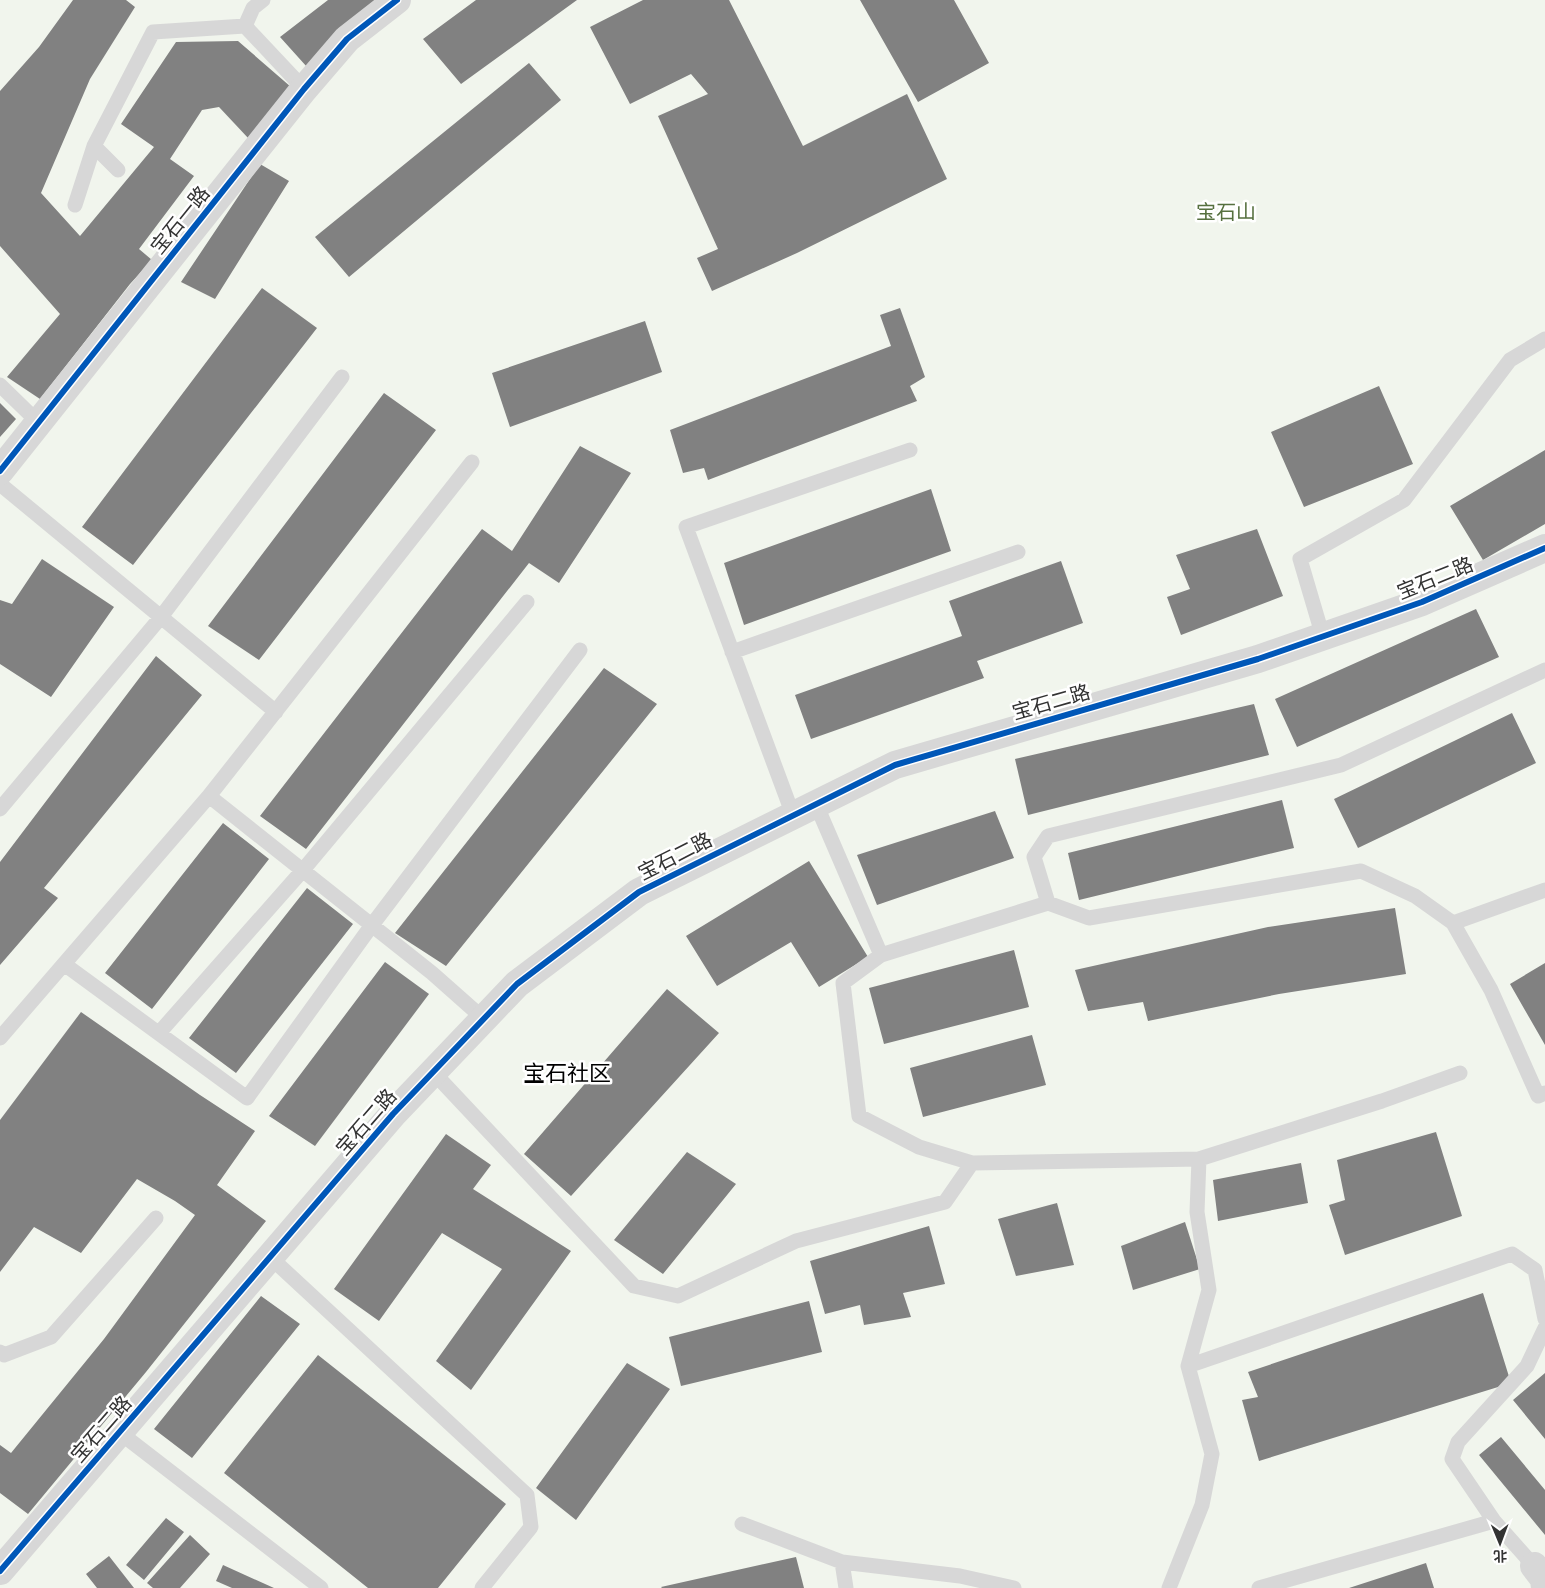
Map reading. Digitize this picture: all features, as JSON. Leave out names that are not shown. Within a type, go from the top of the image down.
[{"type":"street","name":"宝石一路","points":[[0,471],[304,89],[347,39],[397,0]]},
{"type":"street","name":"宝石二路","points":[[0,1570],[393,1114],[518,984],[639,892],[895,765],[1248,662],[1323,637],[1422,602],[1545,548]]},
{"type":"lane","points":[[245,26],[253,8],[263,0]]},
{"type":"lane","points":[[245,26],[304,89]]},
{"type":"lane","points":[[75,206],[94,146],[153,32],[245,26]]},
{"type":"lane","points":[[94,146],[118,170]]},
{"type":"lane","points":[[1323,637],[1300,560],[1404,500],[1510,360],[1545,339]]},
{"type":"lane","points":[[0,809],[161,617],[342,377]]},
{"type":"lane","points":[[0,385],[39,423]]},
{"type":"lane","points":[[881,955],[805,810],[732,652],[686,527],[910,450]]},
{"type":"lane","points":[[0,1038],[209,796],[472,462]]},
{"type":"lane","points":[[0,484],[276,712]]},
{"type":"lane","points":[[732,652],[1018,552]]},
{"type":"lane","points":[[159,1033],[303,870],[527,602]]},
{"type":"lane","points":[[64,964],[247,1098],[372,925],[580,650]]},
{"type":"lane","points":[[1048,903],[1034,857],[1048,836],[1341,765],[1545,670]]},
{"type":"lane","points":[[209,796],[432,973],[484,1018]]},
{"type":"lane","points":[[1460,1073],[1382,1101],[1199,1159],[972,1163],[919,1147],[859,1116],[843,983],[881,955],[1048,903],[1088,918],[1361,870],[1415,896],[1452,923],[1491,990],[1538,1096],[1545,1093]]},
{"type":"lane","points":[[1452,923],[1545,890]]},
{"type":"lane","points":[[433,1072],[634,1286],[678,1296],[796,1241],[944,1202],[972,1163]]},
{"type":"lane","points":[[1169,1588],[1202,1505],[1212,1454],[1188,1366],[1209,1290],[1197,1212],[1199,1159]]},
{"type":"lane","points":[[0,1352],[4,1355],[51,1336],[156,1218]]},
{"type":"lane","points":[[1188,1366],[1512,1254],[1535,1270],[1545,1319]]},
{"type":"lane","points":[[270,1257],[527,1495],[531,1527],[482,1588]]},
{"type":"lane","points":[[1539,1577],[1494,1521],[1452,1459],[1458,1442],[1527,1366],[1545,1328]]},
{"type":"lane","points":[[119,1432],[321,1588]]},
{"type":"lane","points":[[1259,1588],[1494,1521]]},
{"type":"lane","points":[[742,1524],[842,1562],[960,1576],[1014,1588]]},
{"type":"lane","points":[[842,1562],[846,1588]]},
{"type":"green space","name":"宝石山","points":[[0,0],[1545,0],[1545,1588],[0,1588]]},
{"type":"building","points":[[73,0],[126,0],[135,7],[90,79],[41,193],[80,236],[154,147],[121,124],[176,42],[238,41],[291,87],[249,139],[219,107],[202,110],[170,159],[194,176],[139,249],[152,260],[130,284],[40,399],[7,377],[60,314],[0,246],[0,91],[39,47]]},
{"type":"building","points":[[328,0],[379,0],[307,67],[280,37]]},
{"type":"building","points":[[476,0],[577,0],[461,84],[423,39]]},
{"type":"building","points":[[643,0],[729,0],[803,146],[907,94],[947,179],[797,253],[712,291],[697,258],[718,249],[658,116],[708,94],[691,74],[630,104],[590,27]]},
{"type":"building","points":[[860,0],[954,0],[989,63],[918,102]]},
{"type":"building","points":[[529,63],[561,100],[349,277],[315,237]]},
{"type":"building","points":[[260,164],[289,181],[215,299],[181,282]]},
{"type":"building","points":[[262,288],[317,328],[133,565],[82,527]]},
{"type":"building","points":[[900,308],[925,377],[910,386],[917,401],[708,480],[704,468],[683,473],[670,430],[891,346],[880,315]]},
{"type":"building","points":[[645,321],[662,372],[510,427],[492,373]]},
{"type":"building","points":[[1379,386],[1413,464],[1304,507],[1271,432]]},
{"type":"building","points":[[384,393],[436,430],[259,660],[208,626]]},
{"type":"building","points":[[0,403],[16,419],[0,437]]},
{"type":"building","points":[[580,446],[631,473],[559,583],[529,563],[306,849],[260,816],[482,529],[512,551]]},
{"type":"building","points":[[1545,450],[1545,524],[1483,560],[1450,506]]},
{"type":"building","points":[[931,489],[951,551],[744,625],[724,563]]},
{"type":"building","points":[[1257,529],[1283,596],[1181,635],[1167,597],[1190,589],[1176,555]]},
{"type":"building","points":[[42,559],[114,607],[51,697],[0,664],[0,600],[12,604]]},
{"type":"building","points":[[1061,561],[1083,623],[977,661],[984,678],[811,739],[795,695],[962,636],[949,601]]},
{"type":"building","points":[[1476,609],[1499,657],[1297,747],[1275,699]]},
{"type":"building","points":[[156,656],[202,695],[44,888],[58,898],[0,965],[0,862]]},
{"type":"building","points":[[604,668],[657,704],[446,966],[395,933]]},
{"type":"building","points":[[1254,704],[1269,755],[1028,815],[1015,759]]},
{"type":"building","points":[[1512,713],[1536,763],[1358,848],[1334,799]]},
{"type":"building","points":[[1282,800],[1294,848],[1079,900],[1068,853]]},
{"type":"building","points":[[995,811],[1014,858],[877,905],[857,855]]},
{"type":"building","points":[[223,823],[269,859],[152,1009],[105,973]]},
{"type":"building","points":[[809,861],[868,957],[819,987],[791,942],[717,986],[686,936]]},
{"type":"building","points":[[307,888],[353,924],[236,1073],[189,1038]]},
{"type":"building","points":[[1395,908],[1406,974],[1279,994],[1148,1021],[1143,1002],[1088,1011],[1075,970],[1268,927]]},
{"type":"building","points":[[1014,950],[1029,1007],[884,1044],[869,988]]},
{"type":"building","points":[[385,962],[429,994],[315,1146],[269,1116]]},
{"type":"building","points":[[1545,963],[1545,1045],[1510,984]]},
{"type":"building","points":[[667,989],[719,1033],[571,1196],[524,1154]]},
{"type":"building","points":[[81,1012],[255,1131],[217,1185],[266,1221],[146,1372],[28,1514],[0,1493],[0,1445],[11,1453],[104,1339],[195,1215],[137,1179],[81,1253],[34,1227],[0,1272],[0,1120]]},
{"type":"building","points":[[1032,1035],[1046,1085],[923,1117],[910,1068]]},
{"type":"building","points":[[1436,1132],[1462,1216],[1345,1255],[1329,1205],[1345,1200],[1337,1160]]},
{"type":"building","points":[[446,1134],[491,1165],[473,1189],[571,1251],[471,1390],[436,1361],[502,1269],[442,1233],[379,1321],[334,1289]]},
{"type":"building","points":[[687,1152],[736,1184],[663,1274],[614,1240]]},
{"type":"building","points":[[1301,1163],[1308,1203],[1218,1221],[1213,1180]]},
{"type":"building","points":[[1057,1203],[1074,1265],[1016,1276],[998,1219]]},
{"type":"building","points":[[1185,1222],[1200,1269],[1133,1290],[1121,1246]]},
{"type":"building","points":[[929,1226],[945,1284],[903,1293],[911,1317],[864,1325],[860,1305],[825,1314],[810,1261]]},
{"type":"building","points":[[1483,1293],[1511,1383],[1259,1461],[1242,1400],[1258,1397],[1248,1372]]},
{"type":"building","points":[[261,1296],[300,1324],[192,1458],[154,1429]]},
{"type":"building","points":[[809,1301],[822,1352],[681,1386],[669,1337]]},
{"type":"building","points":[[318,1355],[506,1504],[438,1588],[368,1588],[224,1473]]},
{"type":"building","points":[[627,1363],[670,1389],[576,1520],[536,1488]]},
{"type":"building","points":[[1545,1373],[1545,1439],[1513,1400]]},
{"type":"building","points":[[1501,1437],[1545,1490],[1545,1535],[1479,1455]]},
{"type":"building","points":[[166,1518],[184,1532],[144,1580],[126,1565]]},
{"type":"building","points":[[190,1535],[210,1554],[180,1588],[153,1588],[147,1583]]},
{"type":"building","points":[[109,1556],[134,1588],[97,1588],[86,1574]]},
{"type":"building","points":[[796,1557],[804,1588],[661,1587]]},
{"type":"building","points":[[1426,1563],[1434,1588],[1349,1588]]},
{"type":"building","points":[[223,1565],[274,1588],[232,1588],[216,1581]]},
{"type":"cycle path","points":[[0,471],[304,89],[347,39],[397,0]]},
{"type":"cycle path","points":[[0,1571],[393,1114],[517,984],[639,892],[895,765],[1258,659],[1422,602],[1545,548]]},
{"type":"district","name":"宝石社区","points":[[567,1073]]}]
